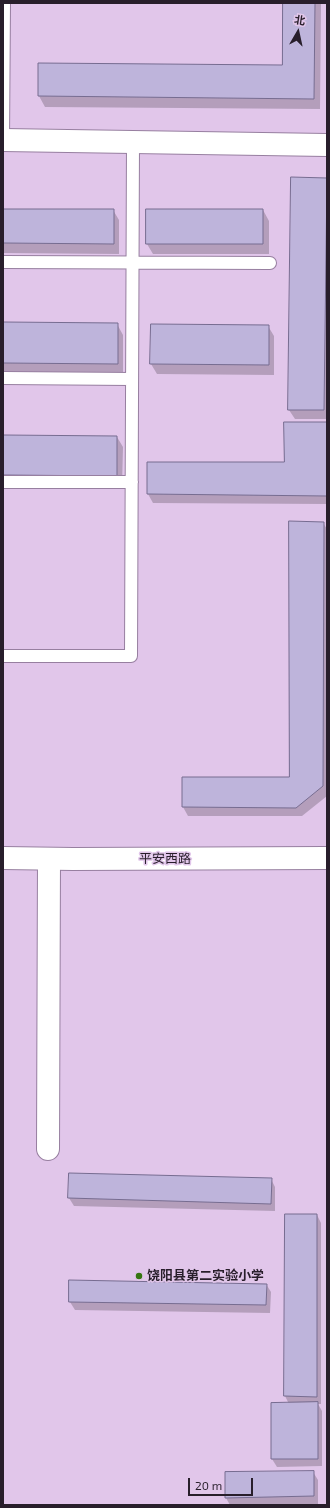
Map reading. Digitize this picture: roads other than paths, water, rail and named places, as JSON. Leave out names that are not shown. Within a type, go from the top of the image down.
[{"type":"street","points":[[3,140],[327,145]]},
{"type":"street","name":"平安西路","points":[[3,858],[327,858]]},
{"type":"street","points":[[48,1149],[49,859]]},
{"type":"lane","points":[[3,140],[4,3]]},
{"type":"lane","points":[[3,656],[131,656],[133,142]]},
{"type":"lane","points":[[3,262],[270,263]]},
{"type":"lane","points":[[3,378],[132,379]]},
{"type":"lane","points":[[3,482],[132,482]]},
{"type":"place","name":"饶阳县第二实验小学","points":[[139,1276]]}]
